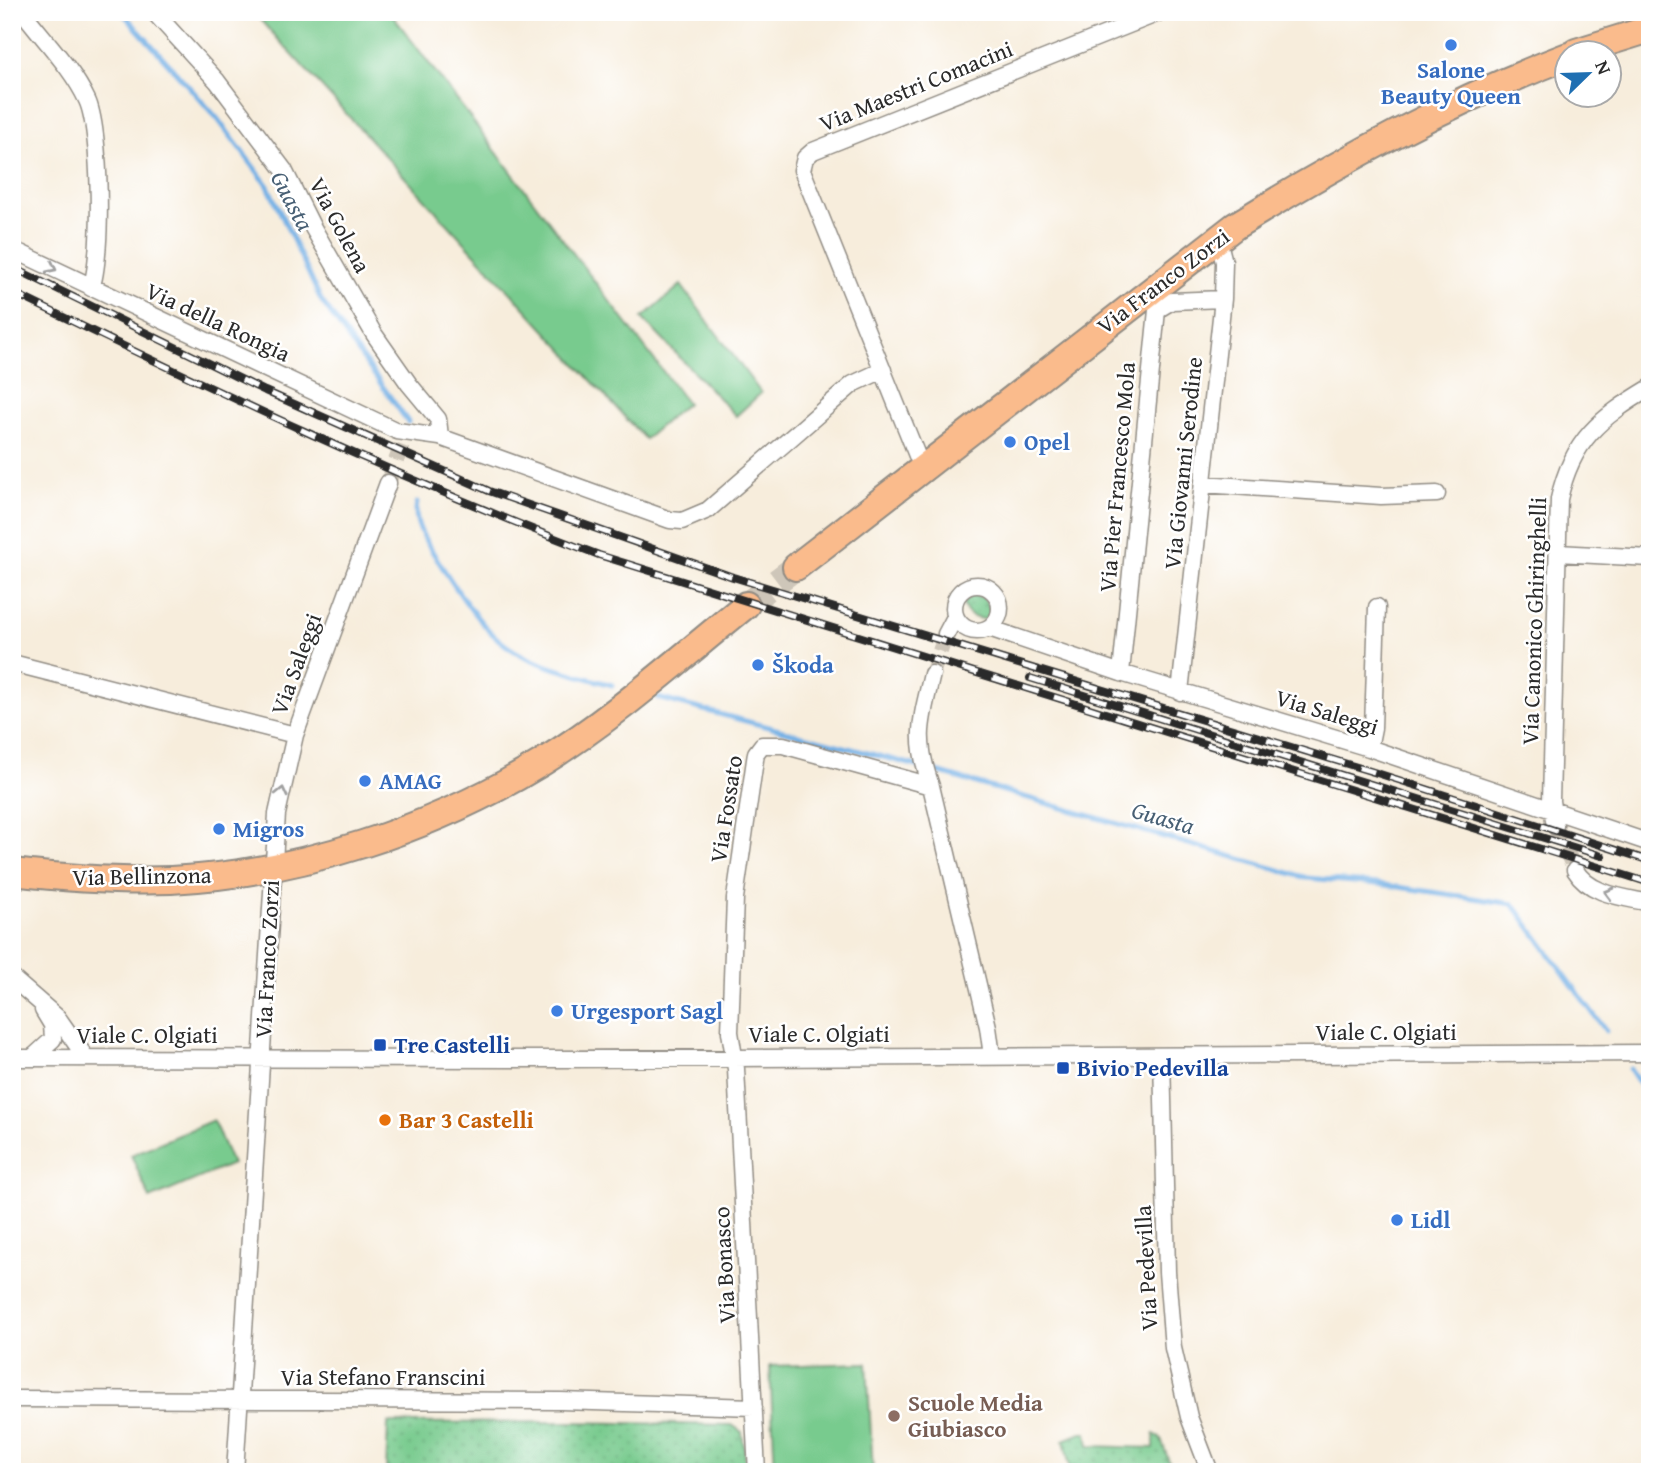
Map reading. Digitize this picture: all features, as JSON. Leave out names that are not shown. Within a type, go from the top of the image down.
[{"type":"main road","points":[[1621,38],[1650,29]]},
{"type":"main road","name":"Via Franco Zorzi","points":[[796,567],[1218,239],[1311,178],[1417,121],[1554,62]]},
{"type":"main road","name":"Via Franco Zorzi","points":[[272,867],[404,829],[512,779],[575,740],[746,605]]},
{"type":"main road","name":"Via Bellinzona","points":[[12,872],[82,879],[147,880],[203,877],[272,867]]},
{"type":"street","points":[[23,12],[80,87],[92,113],[98,243],[91,288]]},
{"type":"street","name":"Via Golena","points":[[154,12],[217,81],[284,170],[312,226],[374,334],[409,384],[438,419],[440,436]]},
{"type":"street","name":"Via Maestri Comacini","points":[[922,468],[802,170],[805,158],[813,151],[1161,12]]},
{"type":"street","name":"Via Giovanni Serodine","points":[[1180,692],[1223,299],[1224,262],[1218,239]]},
{"type":"street","name":"Via della Rongia","points":[[12,249],[405,436],[440,436]]},
{"type":"street","name":"Via Pier Francesco Mola","points":[[1121,673],[1157,310],[1171,301],[1223,299]]},
{"type":"street","points":[[440,436],[670,520],[682,521],[708,510],[853,384],[883,370]]},
{"type":"street","name":"Via Canonico Ghiringhelli","points":[[1553,818],[1559,499],[1576,450],[1606,417],[1650,388]]},
{"type":"street","name":"Via Saleggi","points":[[272,867],[277,814],[295,734],[388,484]]},
{"type":"street","points":[[1203,484],[1381,496],[1437,494]]},
{"type":"street","points":[[1558,553],[1650,558]]},
{"type":"street","points":[[946,634],[956,617],[954,608],[958,595],[969,587],[984,586],[999,602],[999,617],[989,628]]},
{"type":"street","points":[[1369,748],[1373,729],[1377,607]]},
{"type":"street","name":"Via Saleggi","points":[[956,617],[969,630],[989,628],[1180,692],[1369,748],[1553,818],[1650,843]]},
{"type":"street","points":[[12,663],[295,734]]},
{"type":"street","points":[[932,674],[920,726],[919,748],[930,781],[992,1056]]},
{"type":"street","name":"Via Fossato","points":[[733,1057],[730,1032],[736,898],[749,791],[757,753],[762,745],[783,744],[930,781]]},
{"type":"street","name":"Via Franco Zorzi","points":[[235,1472],[272,867]]},
{"type":"street","points":[[1575,870],[1584,881],[1599,891],[1650,903]]},
{"type":"street","points":[[12,978],[58,1018],[86,1058]]},
{"type":"street","points":[[32,1058],[53,1039],[52,1025],[38,1001]]},
{"type":"street","name":"Viale C. Olgiati","points":[[12,1058],[1650,1053]]},
{"type":"street","name":"Via Pedevilla","points":[[1162,1056],[1167,1272],[1173,1348],[1189,1417],[1210,1472]]},
{"type":"street","name":"Via Bonasco","points":[[733,1057],[757,1472]]},
{"type":"street","name":"Via Stefano Franscini","points":[[12,1399],[561,1401],[754,1407]]},
{"type":"green space","points":[[253,12],[390,12],[687,403],[645,439]]},
{"type":"green space","points":[[681,285],[761,393],[736,416],[642,318]]},
{"type":"green space","points":[[972,594],[986,601],[992,617],[990,620],[968,613],[963,604]]},
{"type":"green space","points":[[213,1120],[232,1164],[150,1199],[131,1155]]},
{"type":"green space","points":[[867,1363],[873,1472],[775,1472],[770,1366]]},
{"type":"green space","points":[[388,1423],[732,1425],[742,1432],[747,1472],[386,1472]]},
{"type":"green space","points":[[1087,1433],[1089,1446],[1154,1448],[1154,1434],[1160,1437],[1173,1472],[1071,1472],[1064,1440]]},
{"type":"waterway","name":"Guasta","points":[[122,12],[217,118],[268,186],[321,300],[408,422]]},
{"type":"waterway","points":[[417,503],[417,519],[426,541],[459,593],[493,634],[509,648],[528,658],[612,685]]},
{"type":"waterway","name":"Guasta","points":[[658,698],[921,767]]},
{"type":"waterway","name":"Guasta","points":[[930,770],[1307,878],[1378,884],[1513,904],[1606,1031]]},
{"type":"waterway","name":"Guasta","points":[[1630,1069],[1650,1100]]},
{"type":"tunnel","points":[[388,483],[404,439]]},
{"type":"tunnel","points":[[746,605],[796,567]]},
{"type":"tunnel","points":[[932,674],[946,634]]},
{"type":"tunnel","points":[[1555,826],[1575,870]]},
{"type":"railway","points":[[12,267],[265,391],[489,491],[733,577],[1380,774],[1650,861]]},
{"type":"railway","points":[[12,292],[376,463],[599,555],[1650,883]]},
{"type":"railway","points":[[1030,678],[1602,856]]},
{"type":"place","name":"Salone Beauty Queen","points":[[1451,45]]},
{"type":"place","name":"Opel","points":[[1010,442]]},
{"type":"place","name":"Škoda","points":[[758,665]]},
{"type":"place","name":"AMAG","points":[[365,781]]},
{"type":"place","name":"Migros","points":[[219,829]]},
{"type":"place","name":"Urgesport Sagl","points":[[557,1011]]},
{"type":"place","name":"Tre Castelli","points":[[380,1045]]},
{"type":"place","name":"Bivio Pedevilla","points":[[1063,1068]]},
{"type":"place","name":"Bar 3 Castelli","points":[[385,1120]]},
{"type":"place","name":"Lidl","points":[[1397,1220]]},
{"type":"place","name":"Scuole Media Giubiasco","points":[[894,1416]]}]
